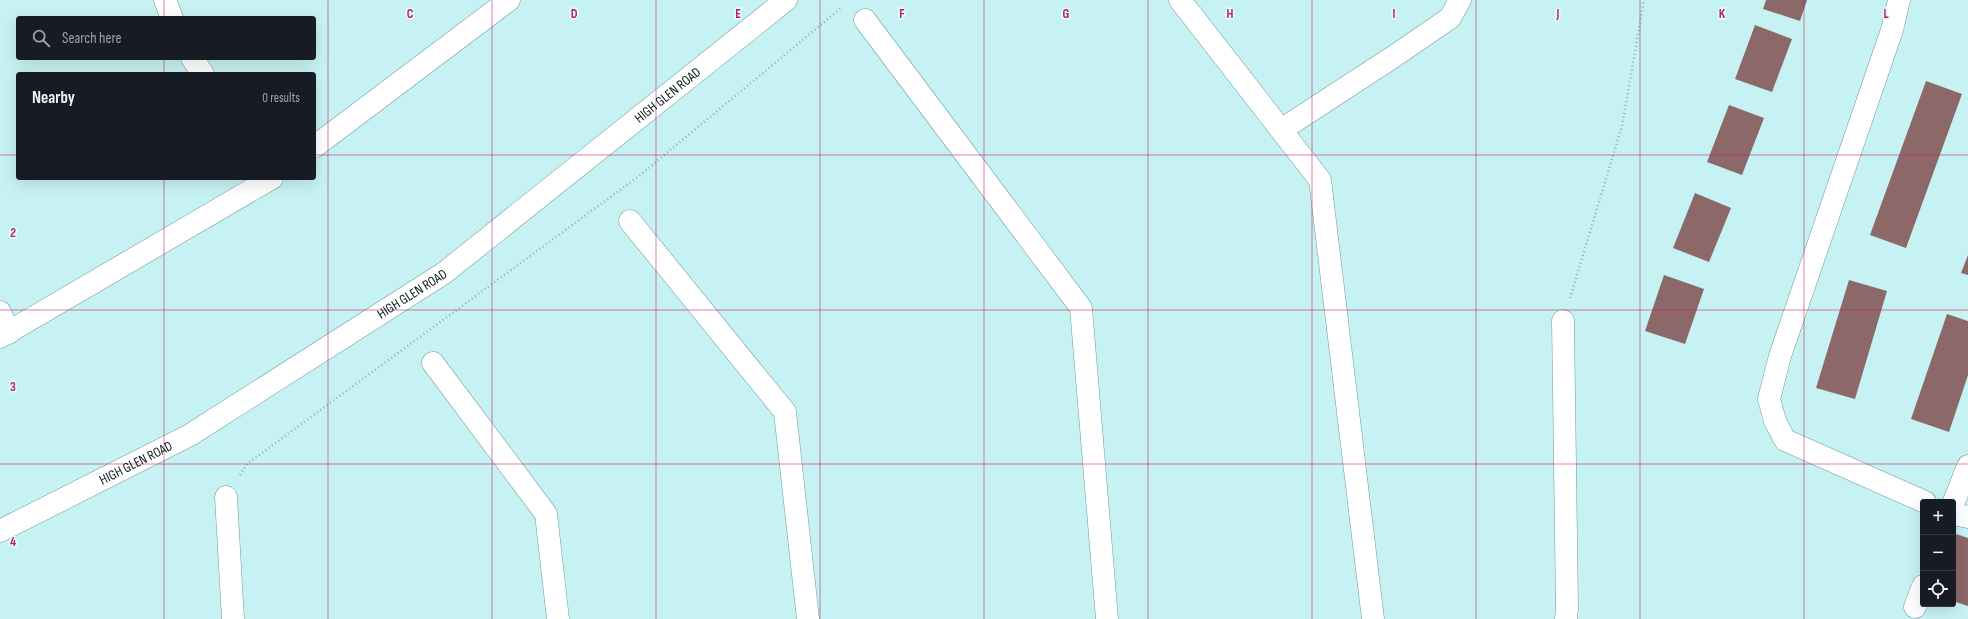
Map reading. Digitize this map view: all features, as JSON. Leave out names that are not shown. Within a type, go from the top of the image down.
[{"type":"street","points":[[166,0],[171,16]]},
{"type":"street","points":[[316,145],[509,0]]},
{"type":"street","name":"HIGH GLEN ROAD","points":[[0,531],[190,435],[444,273],[786,0]]},
{"type":"street","points":[[1180,0],[1320,180],[1373,619]]},
{"type":"street","points":[[1281,130],[1393,58],[1450,18],[1460,0]]},
{"type":"street","points":[[1899,0],[1892,30],[1780,356],[1769,399],[1775,421],[1786,440],[1920,499]]},
{"type":"street","points":[[865,20],[1081,308],[1107,619]]},
{"type":"street","points":[[193,60],[202,72]]},
{"type":"street","points":[[0,312],[5,335],[269,180]]},
{"type":"street","points":[[630,221],[785,412],[808,619]]},
{"type":"street","points":[[1563,321],[1568,608],[1566,619]]},
{"type":"street","points":[[433,362],[546,514],[558,619]]},
{"type":"street","points":[[1955,499],[1968,466]]},
{"type":"street","points":[[226,496],[233,619]]},
{"type":"street","points":[[1956,515],[1968,517]]},
{"type":"street","points":[[1916,607],[1920,595]]},
{"type":"path","points":[[1563,321],[1622,126],[1644,0]]},
{"type":"path","points":[[226,496],[247,464],[639,176],[845,5]]},
{"type":"building","points":[[1766,0],[1807,0],[1800,21],[1763,9]]},
{"type":"building","points":[[1755,25],[1792,39],[1772,92],[1735,79]]},
{"type":"building","points":[[1926,81],[1962,94],[1906,248],[1870,235]]},
{"type":"building","points":[[1729,105],[1764,118],[1742,175],[1707,162]]},
{"type":"building","points":[[1695,193],[1731,208],[1709,262],[1673,248]]},
{"type":"building","points":[[1968,255],[1968,275],[1961,273]]},
{"type":"building","points":[[1664,275],[1704,289],[1685,344],[1645,331]]},
{"type":"building","points":[[1849,280],[1887,291],[1855,399],[1816,388]]},
{"type":"building","points":[[1947,314],[1968,321],[1968,375],[1949,432],[1911,419]]},
{"type":"building","points":[[1956,534],[1968,538],[1968,606],[1956,602]]}]
